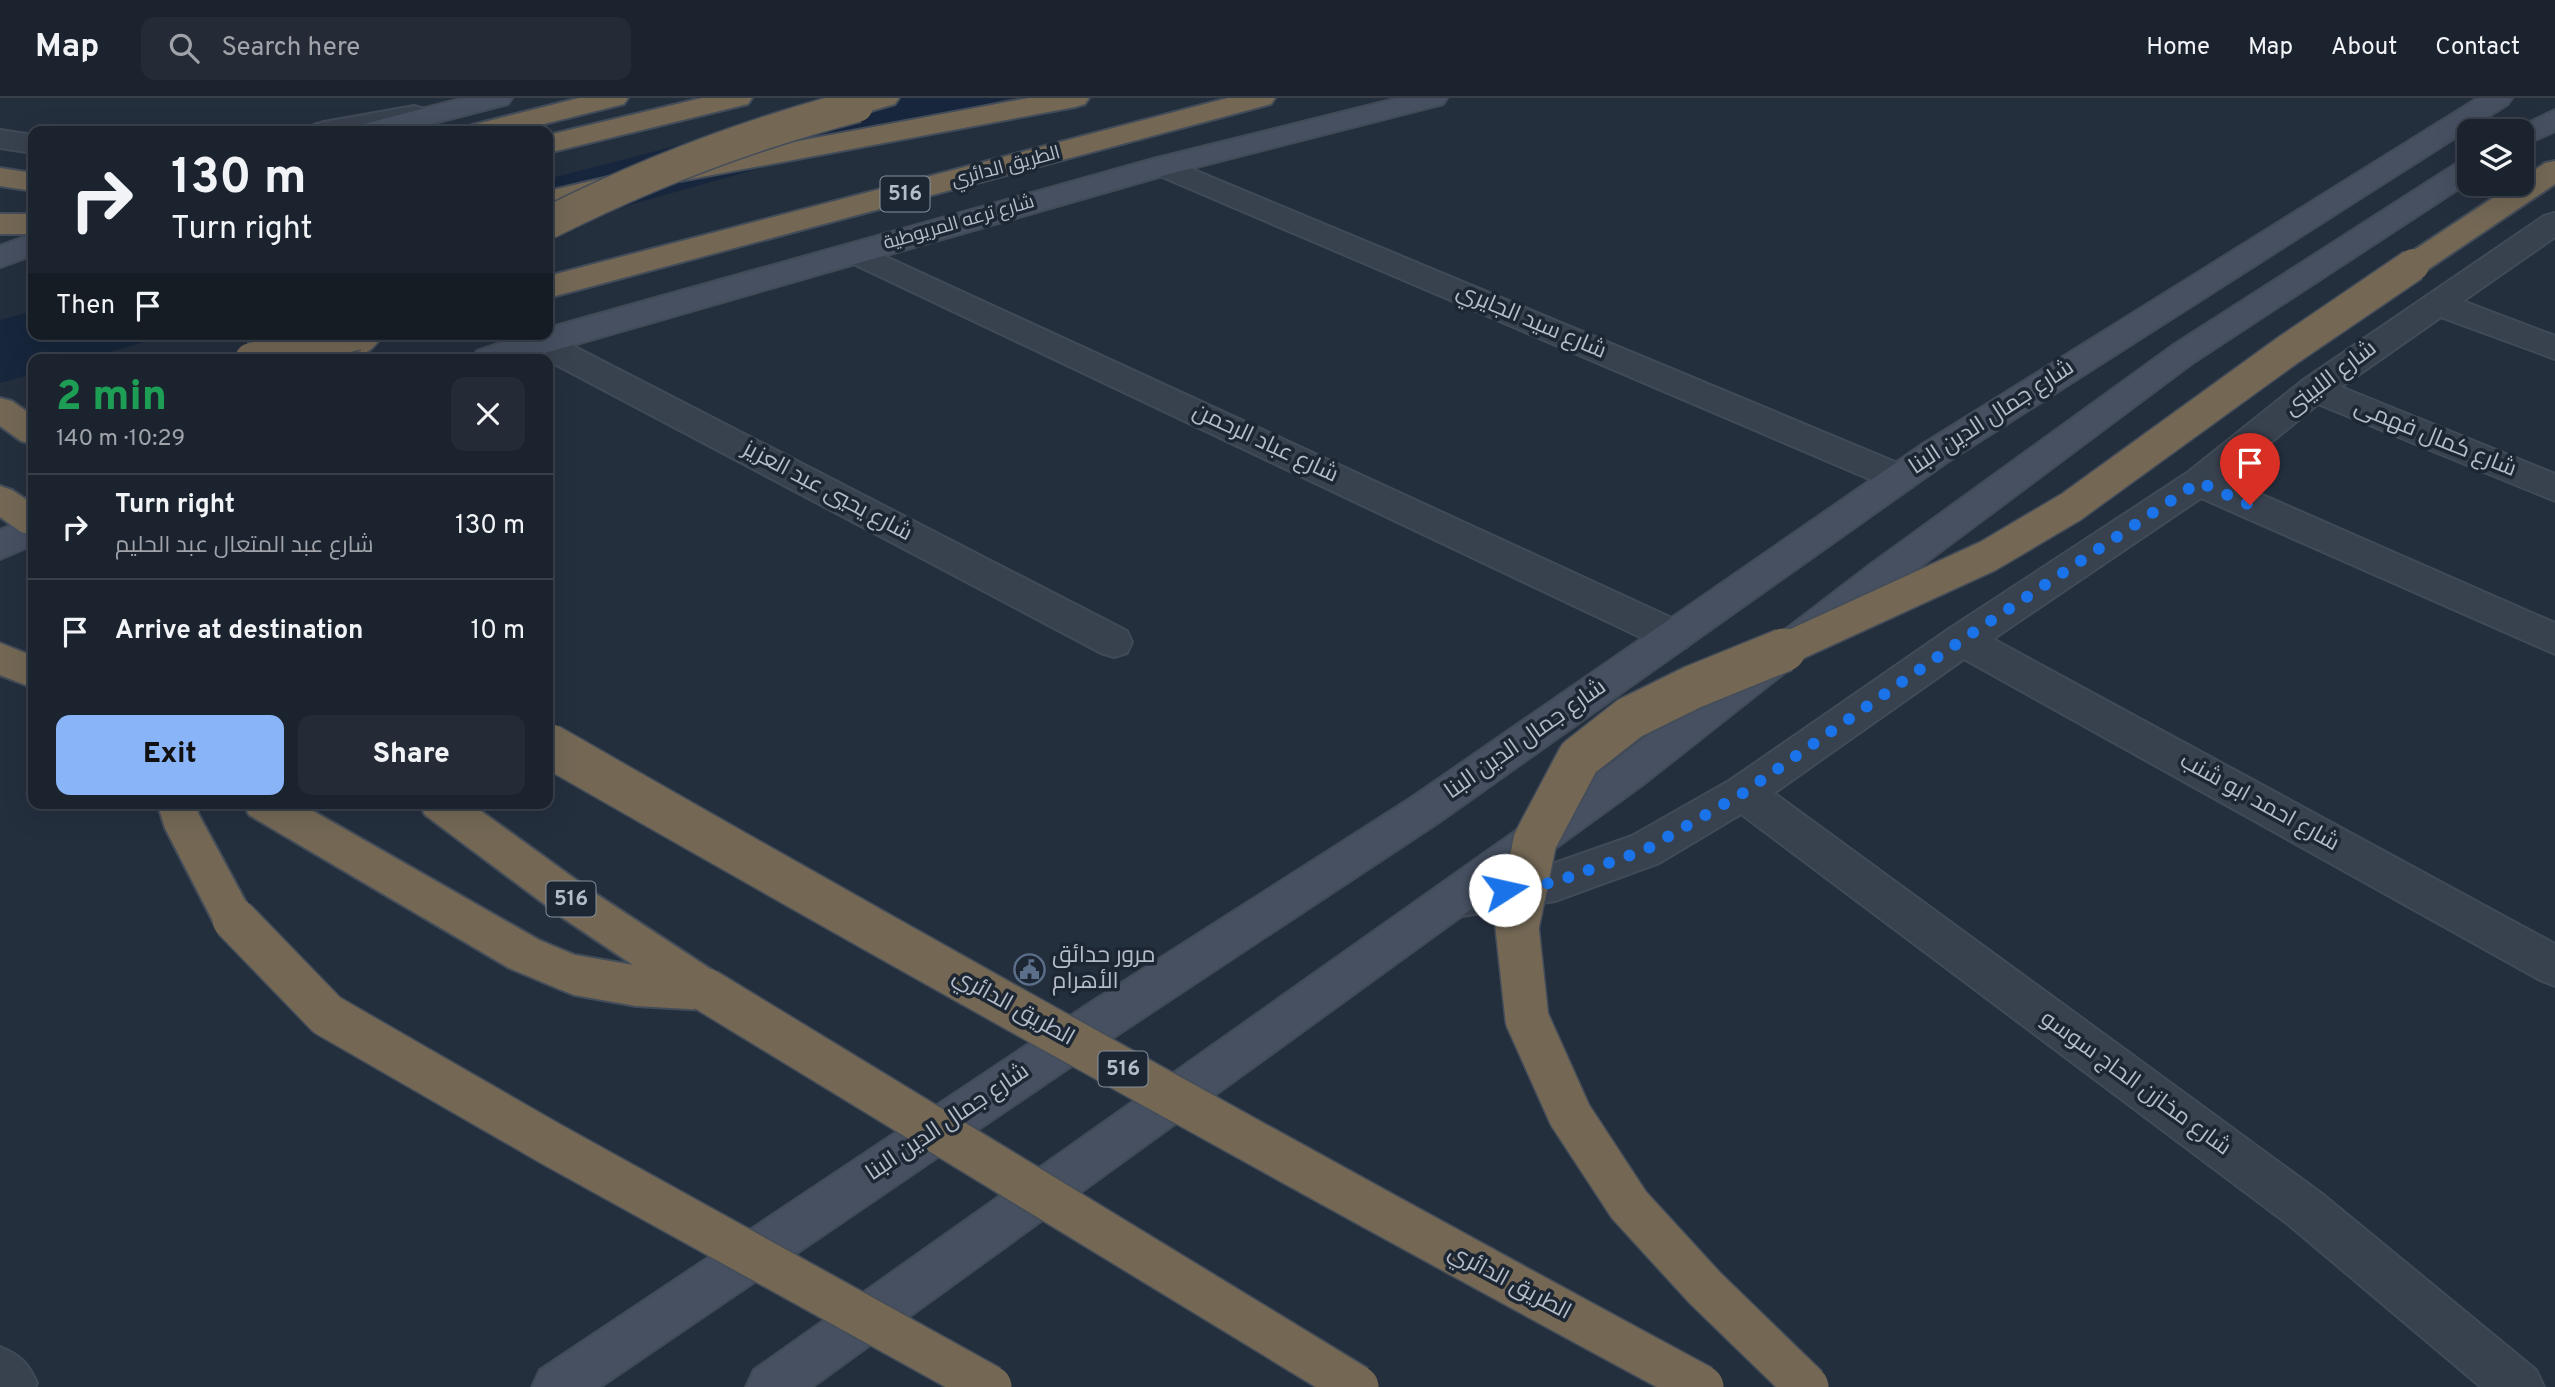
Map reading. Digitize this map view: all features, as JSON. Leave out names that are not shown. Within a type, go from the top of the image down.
[{"type":"highway","points":[[553,126],[614,98]]},
{"type":"highway","points":[[553,129],[738,98]]},
{"type":"highway","points":[[553,221],[635,180],[690,157],[791,123],[885,98]]},
{"type":"highway","points":[[553,200],[599,187],[1075,98]]},
{"type":"highway","name":"الطريق الدائري","points":[[553,287],[1261,98]]},
{"type":"highway","points":[[1807,1387],[1705,1288],[1629,1205],[1570,1115],[1527,1019],[1517,927],[1535,841],[1579,758],[1630,718],[1693,687],[1762,660],[1928,586],[1989,556],[2071,507],[2288,350],[2555,170]]},
{"type":"highway","points":[[0,177],[28,181]]},
{"type":"highway","points":[[0,224],[28,223]]},
{"type":"highway","points":[[272,354],[332,340]]},
{"type":"highway","points":[[341,354],[359,340]]},
{"type":"highway","points":[[0,408],[28,402]]},
{"type":"highway","points":[[0,408],[28,428]]},
{"type":"highway","points":[[0,499],[28,519]]},
{"type":"highway","points":[[0,659],[28,671]]},
{"type":"highway","name":"الطريق الدائري","points":[[553,748],[862,925],[1350,1197],[1702,1387]]},
{"type":"highway","points":[[177,809],[178,816],[234,919],[327,1015],[564,1151],[989,1387]]},
{"type":"highway","points":[[273,809],[524,954],[549,965],[574,975],[636,986],[706,990]]},
{"type":"highway","name":"516","points":[[447,809],[578,905],[706,990],[1356,1387]]},
{"type":"main road","points":[[382,126],[433,104],[498,98]]},
{"type":"main road","name":"شارع ترعه المريوطية","points":[[553,338],[1163,166],[1433,98]]},
{"type":"main road","name":"شارع جمال الدين البنا","points":[[557,1387],[1102,1020],[1425,810],[1900,478],[2350,189],[2498,98]]},
{"type":"main road","points":[[2534,130],[2555,119]]},
{"type":"main road","points":[[771,1387],[1628,774],[1884,574],[2183,354],[2457,177]]},
{"type":"main road","points":[[0,257],[28,246]]},
{"type":"main road","name":"شارع ترعه المريوطية","points":[[503,354],[546,340]]},
{"type":"main road","points":[[0,545],[28,532]]},
{"type":"street","points":[[344,126],[433,104]]},
{"type":"street","points":[[0,139],[28,143]]},
{"type":"street","name":"شارع سيد الجايري","points":[[1163,166],[1900,478]]},
{"type":"street","name":"شارع اللبينى","points":[[1456,898],[1555,882],[1645,850],[1743,793],[1962,640],[2199,482],[2314,389],[2555,223]]},
{"type":"street","name":"شارع عباد الرحمن","points":[[856,253],[1674,636]]},
{"type":"street","points":[[2436,303],[2555,348]]},
{"type":"street","name":"شارع يحيي عبد العزيز","points":[[539,342],[1114,642]]},
{"type":"street","name":"شارع كمال فهمى","points":[[2314,389],[2555,488]]},
{"type":"street","points":[[2199,482],[2555,639]]},
{"type":"street","name":"شارع احمد ابو شنب","points":[[1962,640],[2555,966]]},
{"type":"street","name":"شارع مخازن الحاج سوسو","points":[[1743,793],[2305,1209],[2519,1387]]},
{"type":"water","points":[[860,98],[1008,98],[553,227],[553,178]]},
{"type":"water","points":[[28,312],[28,340],[151,340],[103,354],[28,354],[28,375],[0,383],[0,320]]},
{"type":"place","name":"مرور حدائق الأهرام","points":[[1029,969]]},
{"type":"route","points":[[1505,890],[1555,882],[1645,850],[1743,793],[1962,640],[2199,482],[2250,505]]}]
